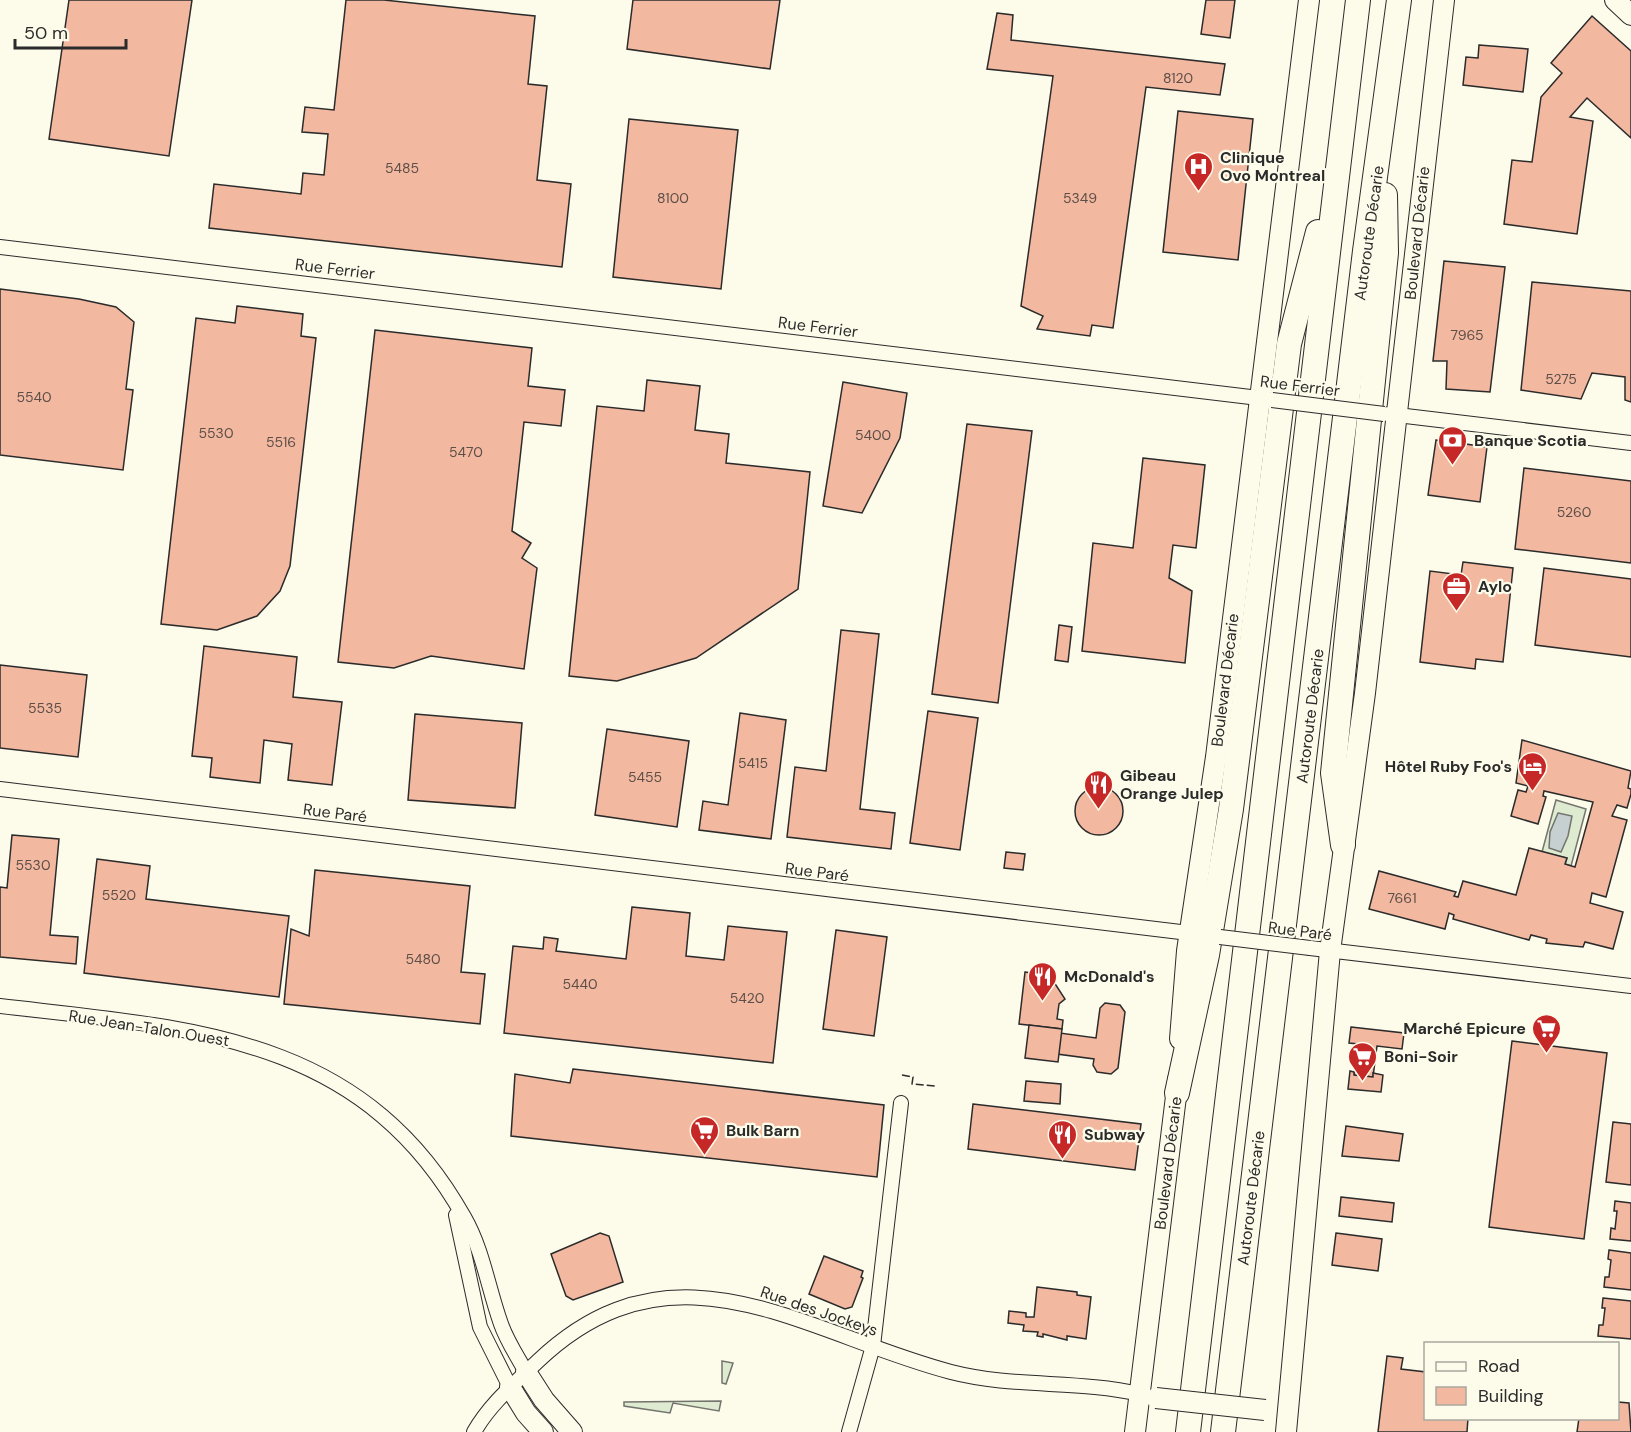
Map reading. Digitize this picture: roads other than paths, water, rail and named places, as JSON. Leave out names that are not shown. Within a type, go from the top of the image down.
[{"type":"highway","name":"Autoroute Décarie","points":[[1188,1432],[1358,0]]},
{"type":"highway","name":"Autoroute Décarie","points":[[1224,1432],[1365,251],[1385,123],[1400,0]]},
{"type":"highway","points":[[1343,845],[1333,773],[1386,253],[1385,123]]},
{"type":"highway","points":[[1177,1094],[1231,809],[1289,344],[1341,143]]},
{"type":"main road","name":"Boulevard Décarie","points":[[1206,936],[1218,738],[1266,399],[1309,0]]},
{"type":"main road","name":"Boulevard Décarie","points":[[1287,1422],[1320,950],[1343,845],[1365,693],[1390,414],[1444,0]]},
{"type":"main road","points":[[1615,0],[1631,15]]},
{"type":"main road","name":"Boulevard Décarie","points":[[1135,1432],[1148,1396],[1177,1094]]},
{"type":"main road","name":"Rue Jean-Talon Ouest","points":[[526,1372],[544,1400],[572,1432]]},
{"type":"main road","name":"Rue Jean-Talon Ouest","points":[[510,1387],[526,1413],[543,1432]]},
{"type":"main road","points":[[1148,1396],[1264,1410],[1287,1422]]},
{"type":"street","name":"Rue Ferrier","points":[[0,247],[1631,443]]},
{"type":"street","name":"Rue Paré","points":[[0,789],[1631,986]]},
{"type":"street","name":"Rue Jean-Talon Ouest","points":[[0,1006],[205,1034],[282,1055],[327,1076],[369,1103],[405,1136],[434,1170],[474,1236],[502,1326],[526,1372]]},
{"type":"street","points":[[849,1432],[873,1346],[901,1102]]},
{"type":"street","name":"Rue Jean-Talon Ouest","points":[[434,1170],[459,1222],[480,1327],[510,1387]]},
{"type":"street","name":"Rue des Jockeys","points":[[474,1432],[486,1413],[510,1387],[561,1341],[595,1320],[636,1305],[676,1299],[715,1299],[753,1304],[796,1317],[904,1359],[993,1381],[1114,1388],[1148,1396]]},
{"type":"place","name":"Clinique Ovo Montreal","points":[[1199,192]]},
{"type":"place","name":"Banque Scotia","points":[[1453,466]]},
{"type":"place","name":"Aylo","points":[[1457,612]]},
{"type":"place","name":"Hôtel Ruby Foo's","points":[[1533,792]]},
{"type":"place","name":"Gibeau Orange Julep","points":[[1099,810]]},
{"type":"place","name":"McDonald's","points":[[1043,1002]]},
{"type":"place","name":"Marché Epicure","points":[[1547,1054]]},
{"type":"place","name":"Boni-Soir","points":[[1363,1082]]},
{"type":"place","name":"Bulk Barn","points":[[705,1156]]},
{"type":"place","name":"Subway","points":[[1063,1160]]}]
